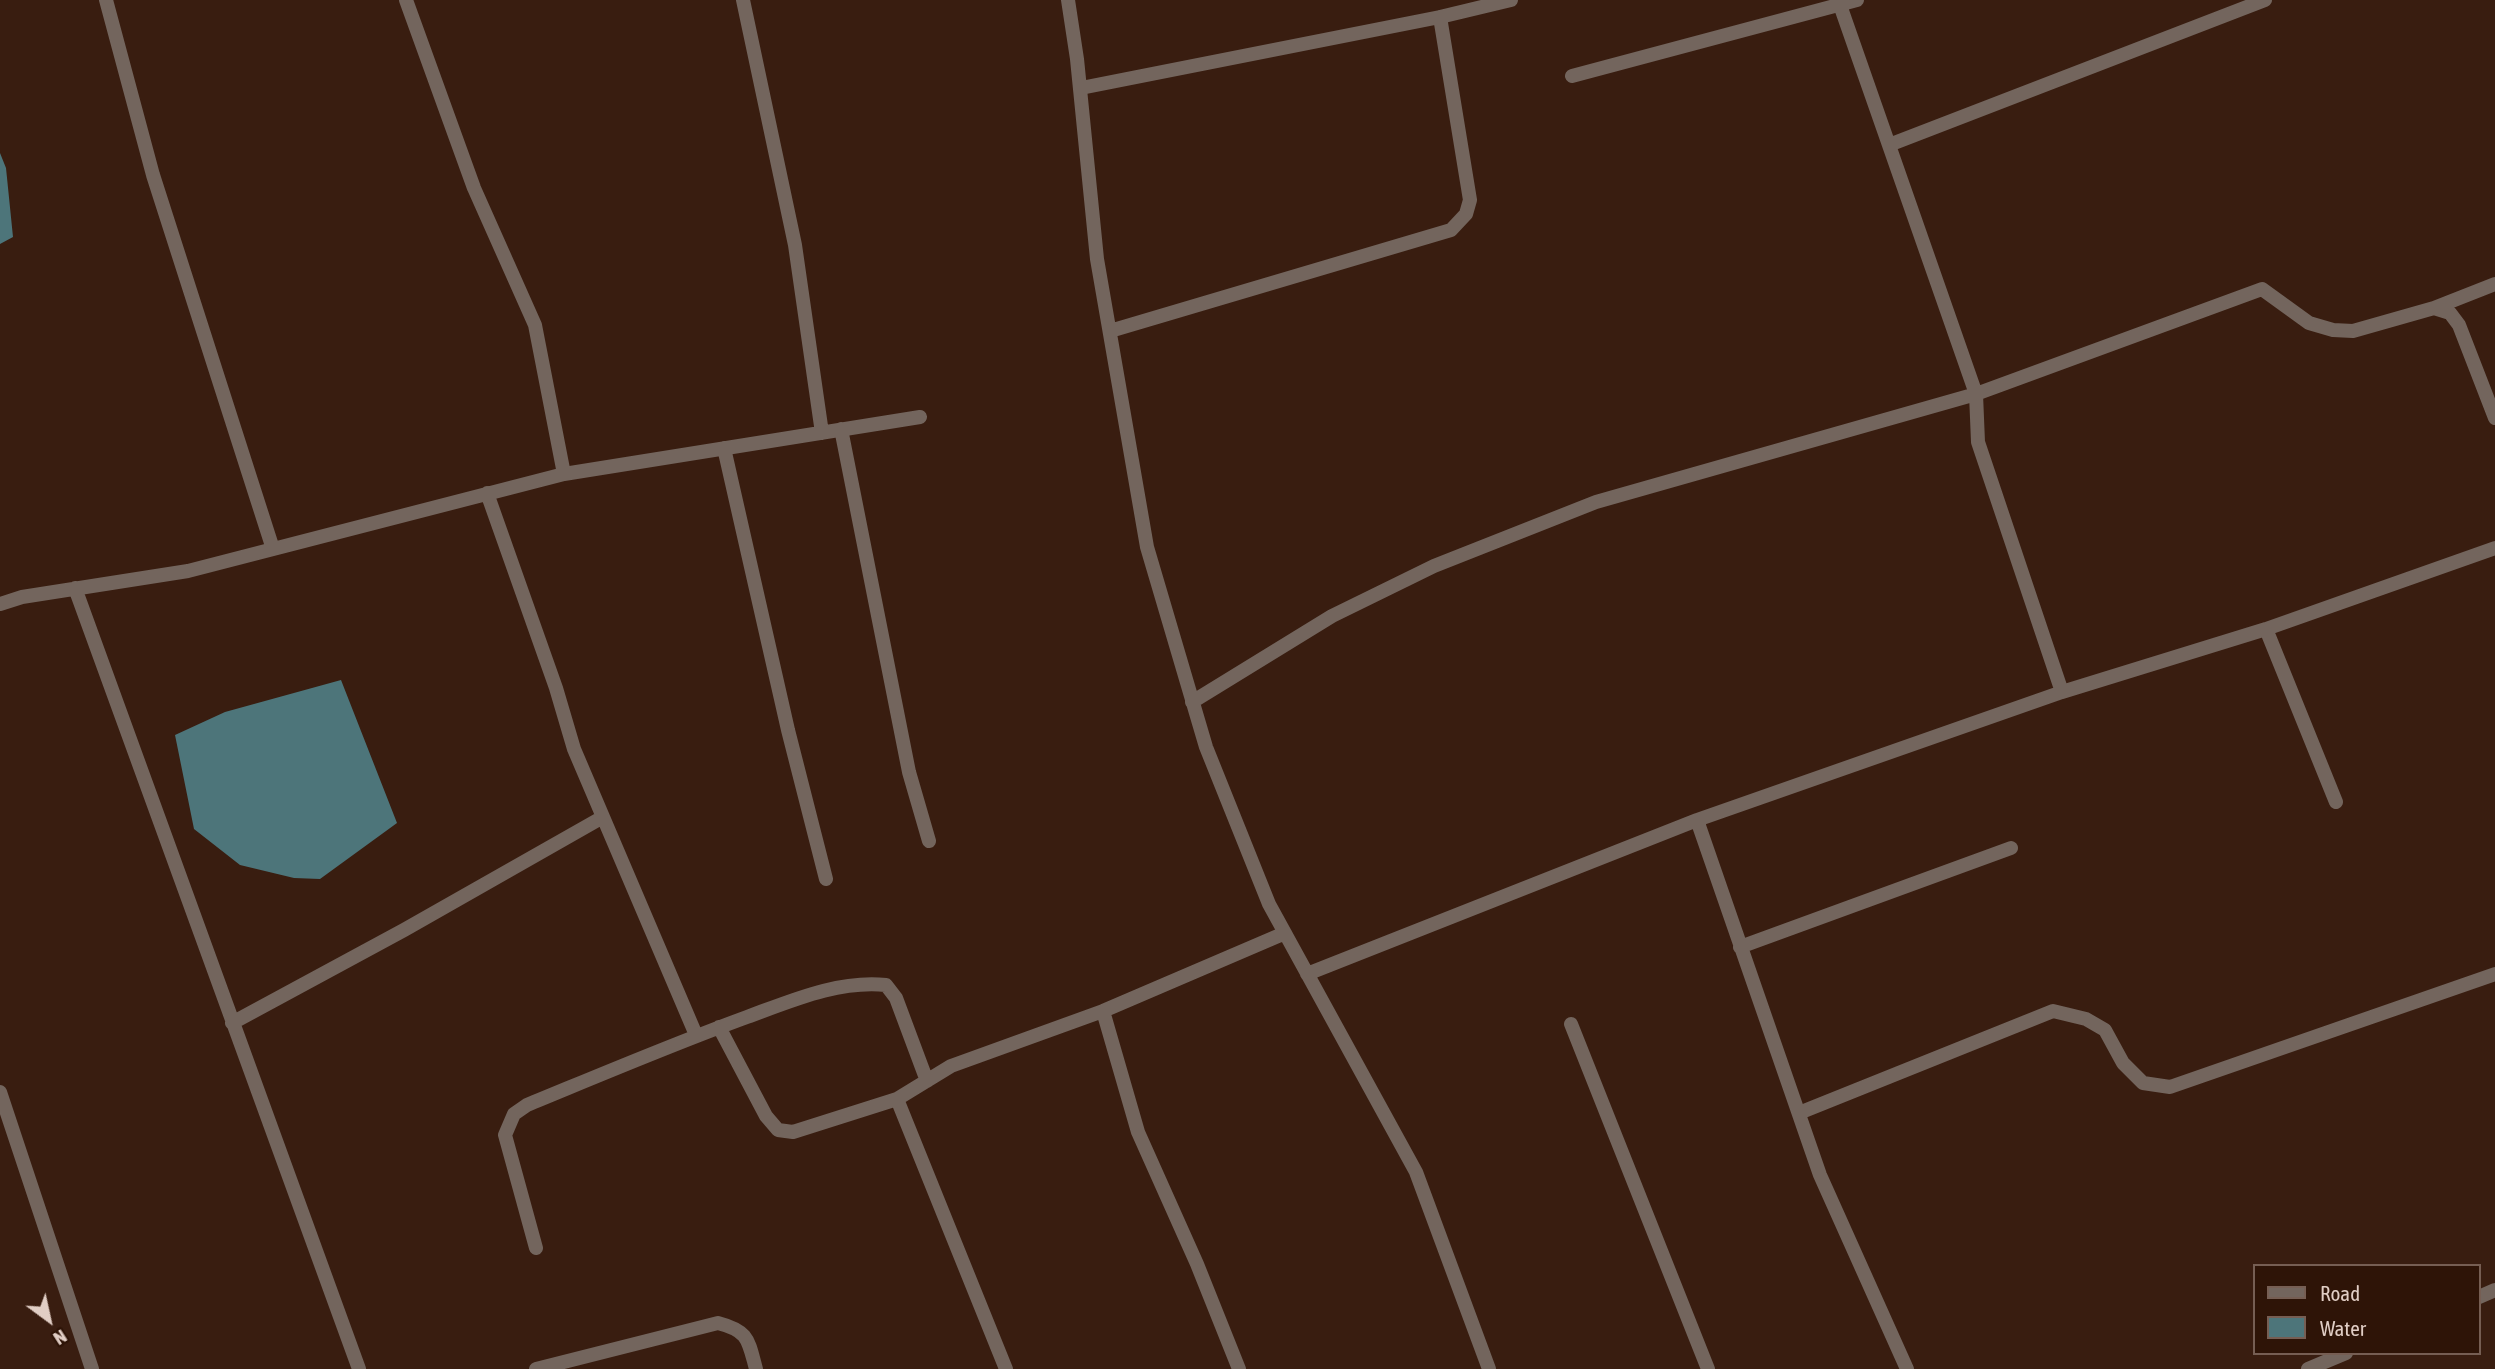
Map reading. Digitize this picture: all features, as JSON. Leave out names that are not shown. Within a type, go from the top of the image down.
[{"type":"street","points":[[106,0],[153,175],[273,549]]},
{"type":"street","points":[[406,0],[474,188],[535,325],[564,474]]},
{"type":"street","points":[[743,0],[795,245],[822,433]]},
{"type":"street","points":[[1068,0],[1081,88],[1097,259],[1147,547],[1192,702],[1206,747],[1269,904],[1416,1172],[1489,1369]]},
{"type":"street","points":[[1081,88],[1440,17],[1511,0]]},
{"type":"street","points":[[1572,76],[1857,0]]},
{"type":"street","points":[[1889,145],[2265,0]]},
{"type":"street","points":[[1840,5],[1976,394],[1978,442],[2062,692]]},
{"type":"street","points":[[1110,331],[1451,230],[1466,214],[1470,200],[1440,17]]},
{"type":"street","points":[[1192,702],[1343,611],[1434,566],[1596,502],[1976,394],[2262,289],[2309,323],[2333,330],[2353,331],[2434,308],[2495,284]]},
{"type":"street","points":[[2434,308],[2450,313],[2459,325],[2495,418]]},
{"type":"street","points":[[0,604],[22,597],[188,571],[564,474],[920,417]]},
{"type":"street","points":[[841,429],[909,772],[929,841]]},
{"type":"street","points":[[724,448],[825,879]]},
{"type":"street","points":[[487,493],[556,688],[574,749],[696,1035]]},
{"type":"street","points":[[1307,974],[1697,820],[2062,692],[2266,629],[2495,548]]},
{"type":"street","points":[[75,588],[359,1369]]},
{"type":"street","points":[[2266,629],[2336,802]]},
{"type":"street","points":[[232,1023],[404,930],[603,817]]},
{"type":"street","points":[[1697,820],[1820,1175],[1906,1369]]},
{"type":"street","points":[[1740,947],[2011,848]]},
{"type":"street","points":[[719,1027],[766,1116],[778,1130],[793,1132],[897,1099],[951,1066],[1103,1011],[1285,933]]},
{"type":"street","points":[[1799,1113],[2053,1011],[2086,1020],[2105,1030],[2123,1063],[2143,1083],[2170,1087],[2495,974]]},
{"type":"street","points":[[536,1248],[505,1135],[514,1114],[527,1105],[696,1035],[809,995],[865,983],[886,985],[896,998],[927,1081]]},
{"type":"street","points":[[1103,1011],[1138,1132],[1197,1264],[1239,1369]]},
{"type":"street","points":[[1571,1024],[1708,1369]]},
{"type":"street","points":[[0,1092],[92,1369]]},
{"type":"street","points":[[897,1099],[1006,1369]]},
{"type":"street","points":[[536,1369],[718,1324],[738,1328],[749,1342],[756,1369]]},
{"type":"street","points":[[2308,1369],[2341,1355]]},
{"type":"water","points":[[0,153],[6,168],[13,237],[0,244]]},
{"type":"water","points":[[341,680],[397,823],[320,879],[294,878],[240,865],[194,829],[175,735],[225,712]]}]
